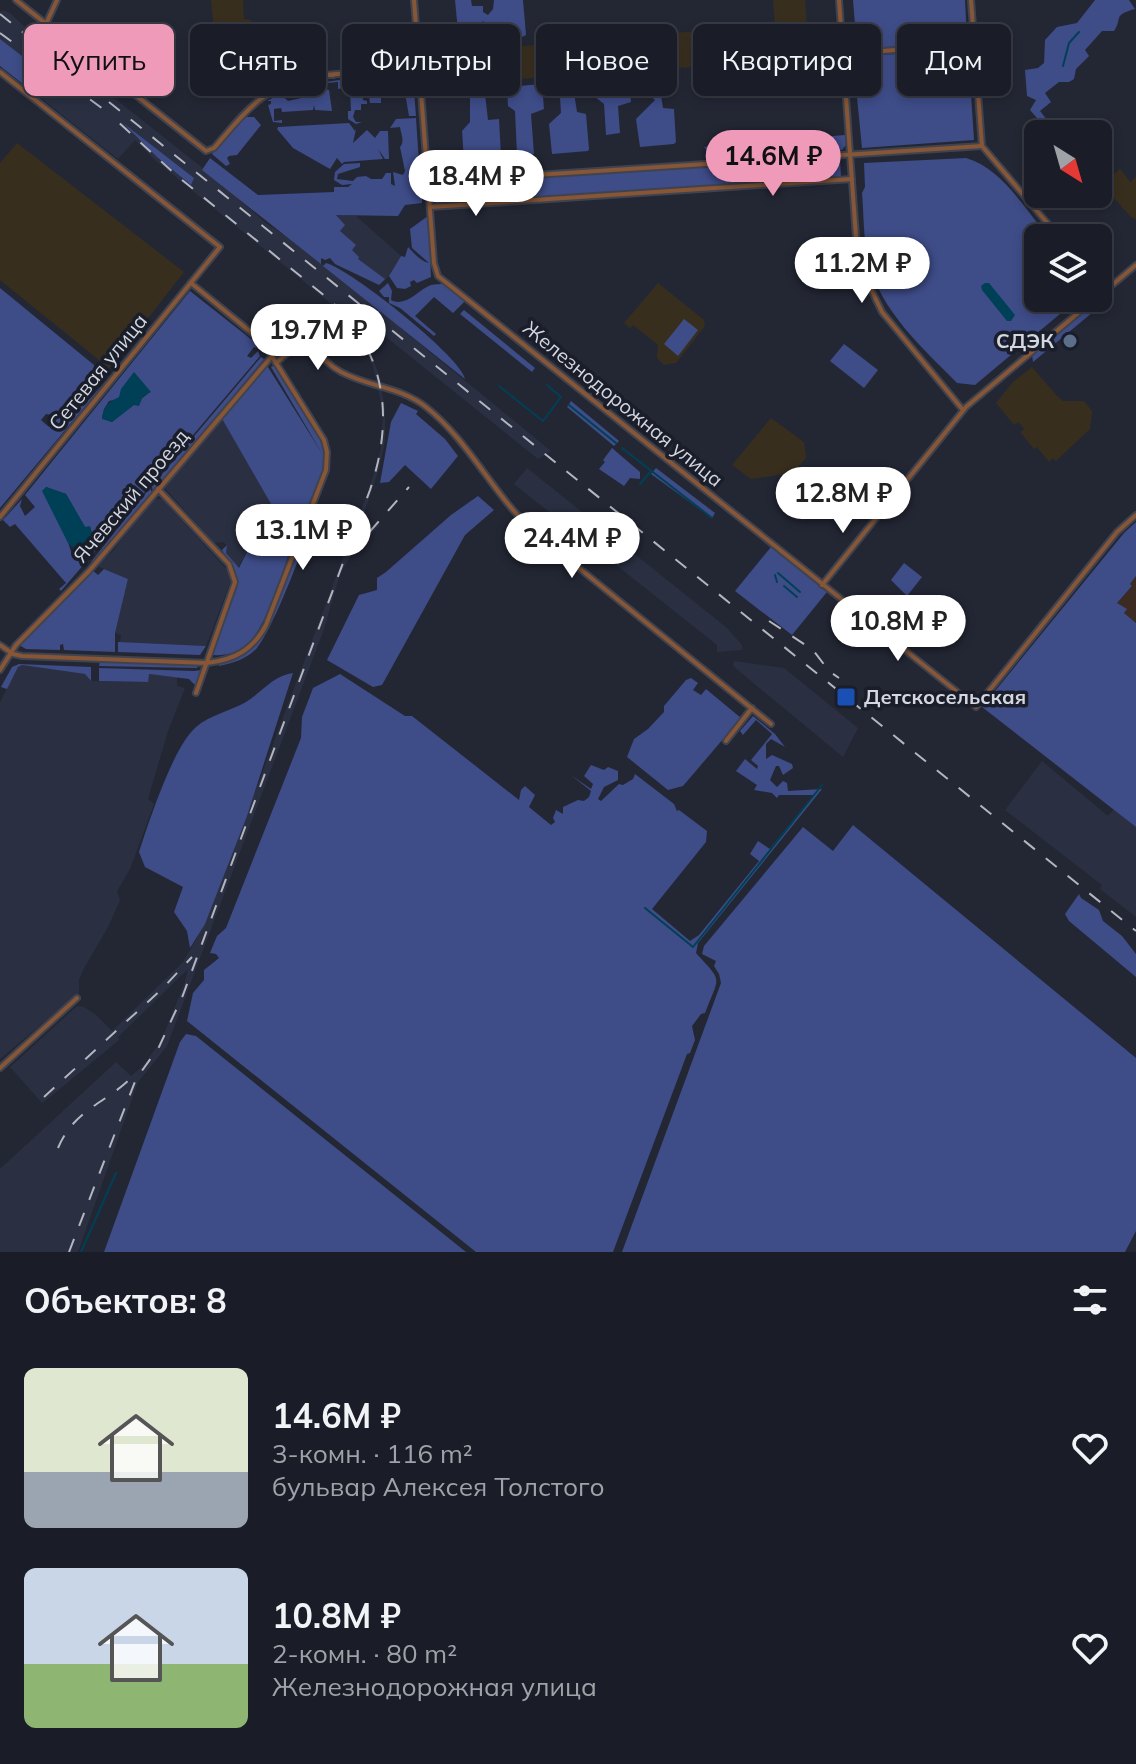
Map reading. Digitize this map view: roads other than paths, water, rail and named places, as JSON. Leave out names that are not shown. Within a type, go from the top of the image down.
[{"type":"street","points":[[16,0],[46,24],[57,0]]},
{"type":"street","points":[[414,0],[416,24]]},
{"type":"street","points":[[839,0],[841,24]]},
{"type":"street","points":[[971,0],[973,24]]},
{"type":"street","name":"Сетевая улица","points":[[0,72],[220,247],[0,517]]},
{"type":"street","points":[[137,96],[206,151],[214,148],[282,73],[336,75]]},
{"type":"street","points":[[259,100],[293,83],[342,75]]},
{"type":"street","points":[[422,96],[430,207],[852,179]]},
{"type":"street","points":[[846,96],[857,248],[872,293],[892,324],[963,410]]},
{"type":"street","points":[[979,96],[982,146],[1048,224]]},
{"type":"street","points":[[428,182],[982,146]]},
{"type":"street","name":"Железнодорожная улица","points":[[430,207],[438,276],[976,707],[1109,542],[1136,515]]},
{"type":"street","points":[[1112,284],[1136,265]]},
{"type":"street","points":[[0,645],[10,653],[37,657],[207,663],[236,656],[251,647],[262,634],[327,465],[327,452],[324,440],[261,340],[191,283]]},
{"type":"street","points":[[822,585],[963,410],[1079,312]]},
{"type":"street","points":[[276,363],[305,338],[337,369],[406,394],[428,408],[531,529],[771,724]]},
{"type":"street","name":"Ячевский проезд","points":[[0,670],[10,653],[89,571],[272,356]]},
{"type":"street","points":[[158,489],[224,558],[234,577],[234,589],[196,693]]},
{"type":"street","points":[[726,741],[752,708]]},
{"type":"street","points":[[0,1068],[77,998]]},
{"type":"waterway","points":[[1063,66],[1069,43],[1079,32]]},
{"type":"waterway","points":[[499,386],[543,421],[561,397],[547,385]]},
{"type":"waterway","points":[[569,405],[616,443]]},
{"type":"waterway","points":[[622,448],[712,518]]},
{"type":"waterway","points":[[640,484],[651,471]]},
{"type":"waterway","points":[[778,573],[800,592]]},
{"type":"waterway","points":[[775,575],[777,582]]},
{"type":"waterway","points":[[784,586],[797,597]]},
{"type":"waterway","points":[[645,908],[693,947],[822,785]]},
{"type":"waterway","points":[[81,1252],[116,1173]]},
{"type":"railway","points":[[0,14],[1136,931]]},
{"type":"railway","points":[[0,33],[103,109]]},
{"type":"railway","points":[[69,1252],[136,1079],[159,1047],[183,995],[370,490],[382,438],[383,413],[374,365],[350,321],[331,301],[176,175],[116,120]]},
{"type":"railway","points":[[351,553],[409,487]]},
{"type":"railway","points":[[769,621],[813,650],[829,671],[839,678]]},
{"type":"railway","points":[[44,1097],[163,988],[192,957]]},
{"type":"railway","points":[[58,1148],[82,1115],[133,1076]]},
{"type":"place","name":"СДЭК","points":[[1070,341]]},
{"type":"place","name":"Детскосельская","points":[[846,697]]}]
